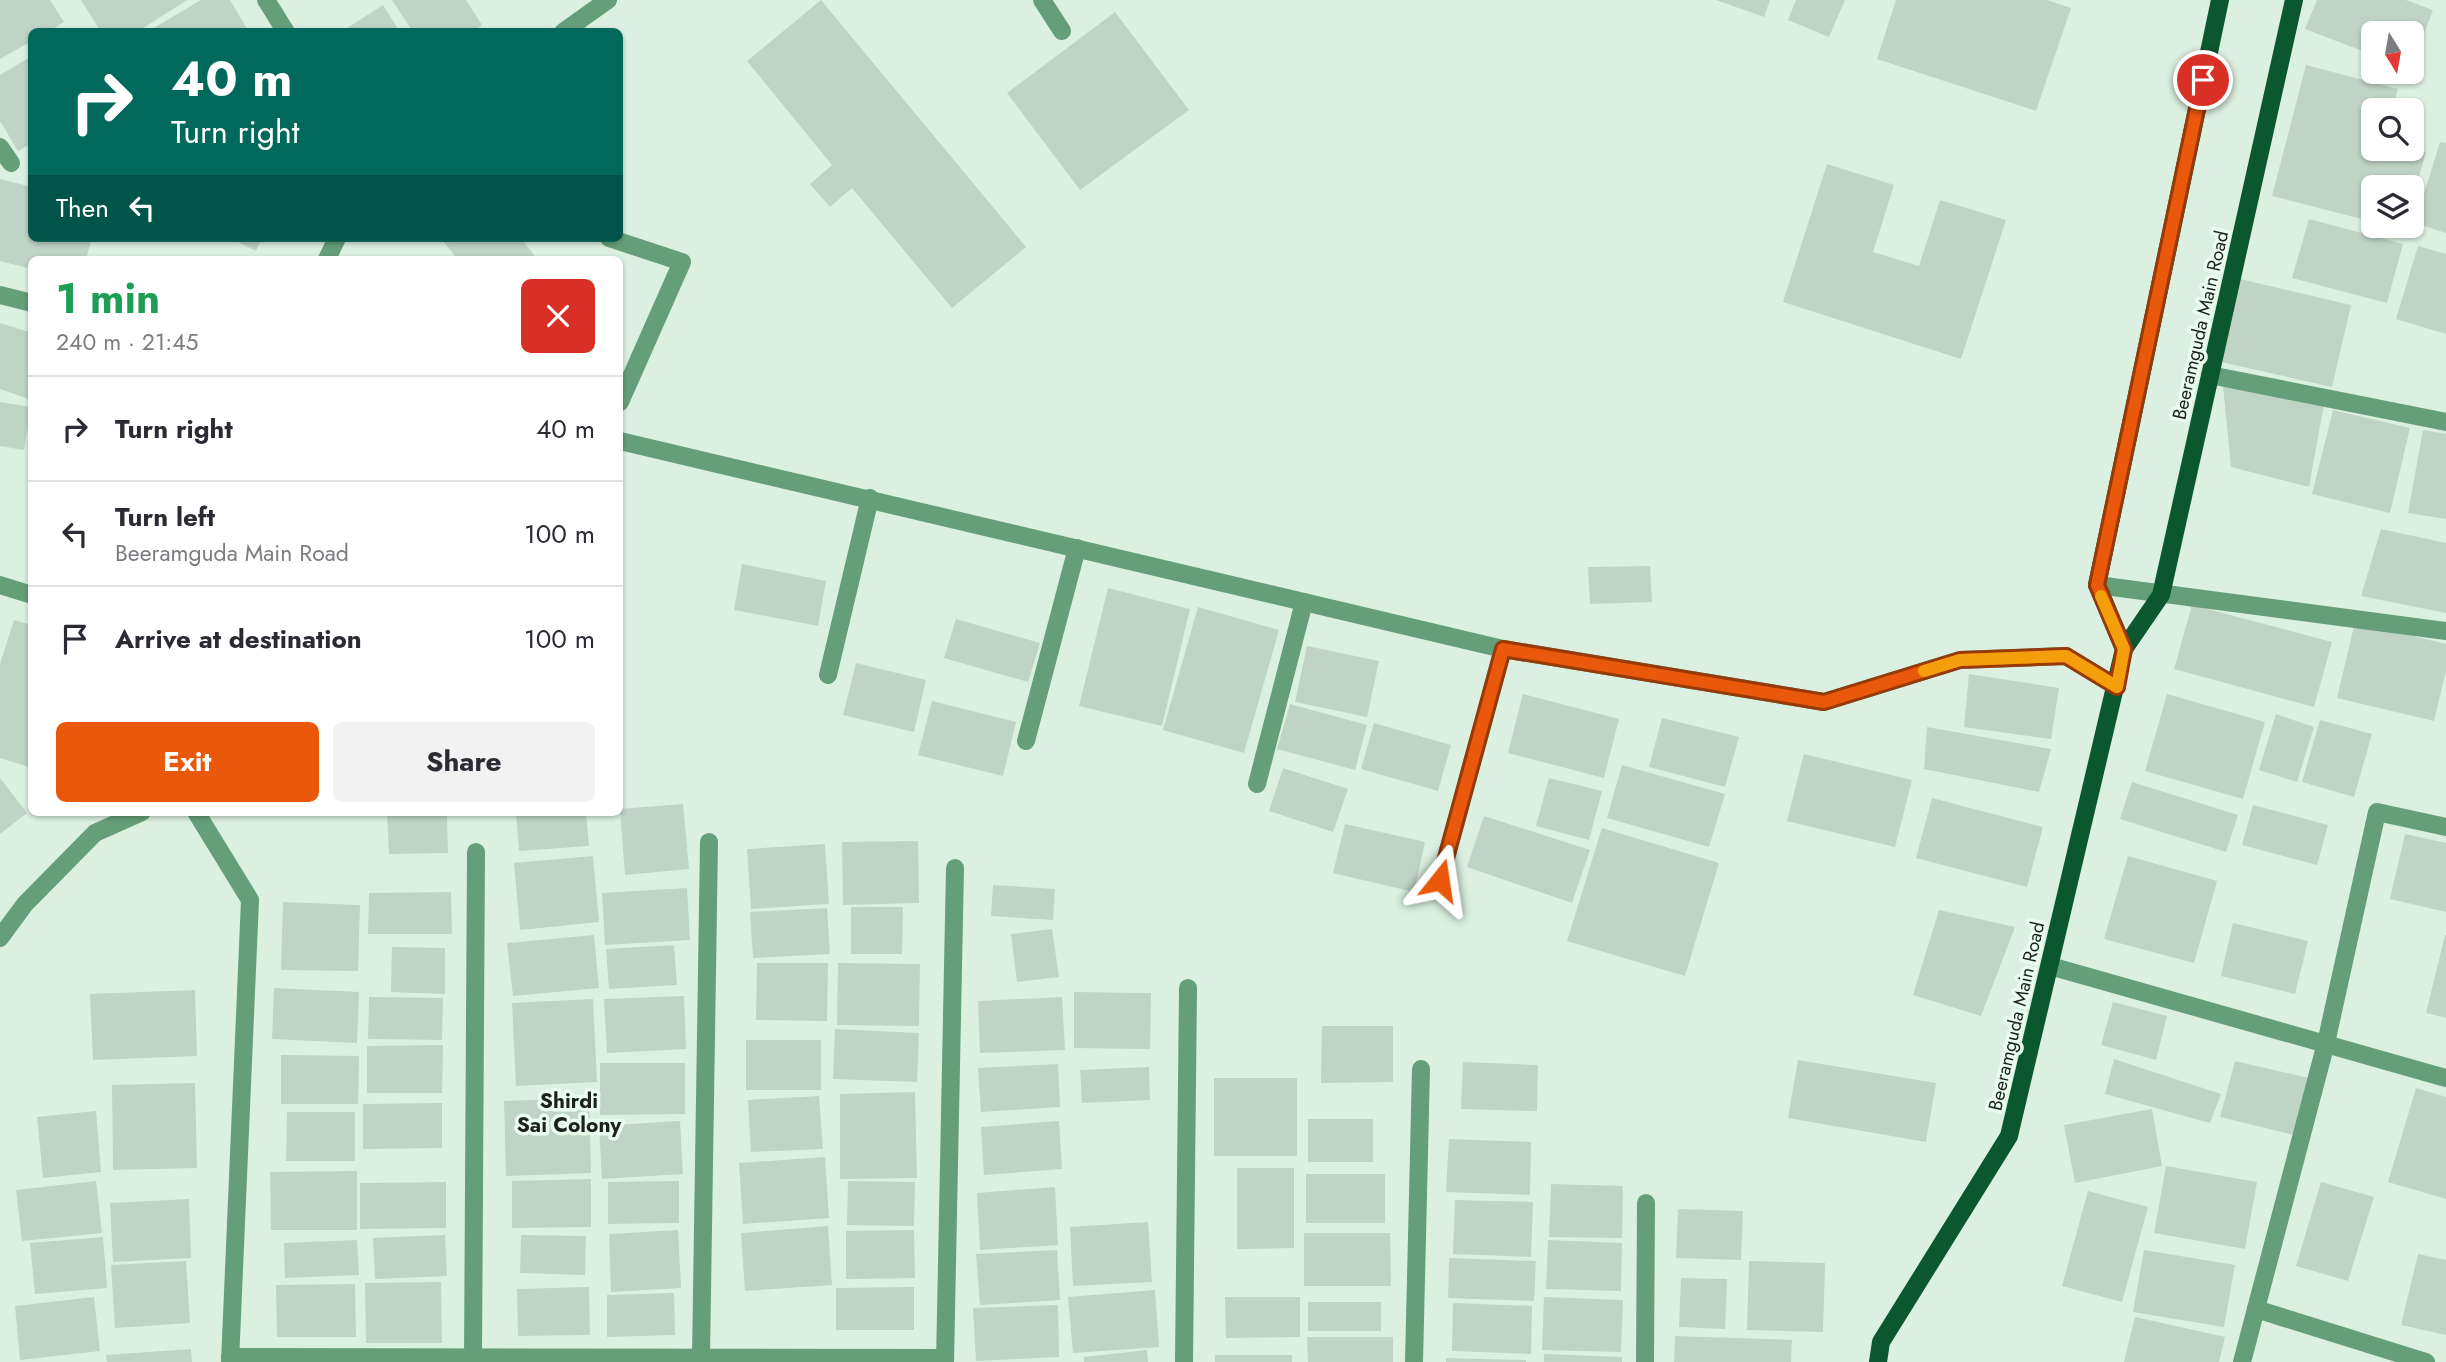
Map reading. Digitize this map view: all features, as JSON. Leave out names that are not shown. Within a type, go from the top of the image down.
[{"type":"main road","points":[[2124,649],[2097,585],[2220,0]]},
{"type":"main road","name":"Beeramguda Main Road","points":[[1878,1362],[1881,1342],[2009,1136],[2124,649],[2161,595],[2294,0]]},
{"type":"street","points":[[266,0],[284,28]]},
{"type":"street","points":[[569,28],[608,0]]},
{"type":"street","points":[[1042,0],[1062,31]]},
{"type":"street","points":[[0,147],[11,163]]},
{"type":"street","points":[[621,242],[682,262],[623,395]]},
{"type":"street","points":[[0,295],[28,302]]},
{"type":"street","points":[[2210,375],[2446,422]]},
{"type":"street","points":[[623,442],[1503,649],[1824,702],[1960,660],[2066,656],[2117,687]]},
{"type":"street","points":[[828,675],[870,498]]},
{"type":"street","points":[[1026,741],[1077,548]]},
{"type":"street","points":[[0,584],[28,594]]},
{"type":"street","points":[[2097,585],[2446,631]]},
{"type":"street","points":[[1257,784],[1304,602]]},
{"type":"street","points":[[1440,880],[1503,649]]},
{"type":"street","points":[[2242,1362],[2326,1043],[2377,812],[2446,827]]},
{"type":"street","points":[[0,938],[25,904],[95,833],[133,816]]},
{"type":"street","points":[[198,816],[250,900],[230,1359],[701,1357],[945,1360],[955,868]]},
{"type":"street","points":[[701,1357],[709,842]]},
{"type":"street","points":[[473,1357],[476,852]]},
{"type":"street","points":[[2050,966],[2446,1078]]},
{"type":"street","points":[[1184,1362],[1188,988]]},
{"type":"street","points":[[1413,1362],[1421,1069]]},
{"type":"street","points":[[1646,1203],[1646,1362]]},
{"type":"street","points":[[2256,1309],[2426,1362]]},
{"type":"building","points":[[0,0],[50,0],[64,22],[54,28],[28,28],[28,43],[0,59]]},
{"type":"building","points":[[81,0],[187,0],[143,28],[98,28]]},
{"type":"building","points":[[201,0],[230,0],[247,28],[154,28]]},
{"type":"building","points":[[392,0],[466,0],[482,25],[478,28],[410,28]]},
{"type":"building","points":[[821,0],[1026,247],[952,308],[852,188],[830,207],[810,184],[832,165],[747,61]]},
{"type":"building","points":[[1716,0],[1770,0],[1764,17]]},
{"type":"building","points":[[1796,0],[1845,0],[1829,37],[1788,20]]},
{"type":"building","points":[[1896,0],[2047,0],[2071,8],[2036,111],[1877,59]]},
{"type":"building","points":[[2317,0],[2406,0],[2433,10],[2424,34],[2424,21],[2361,21],[2361,50],[2305,29]]},
{"type":"building","points":[[383,5],[397,28],[347,28]]},
{"type":"building","points":[[1115,12],[1189,110],[1080,190],[1007,93]]},
{"type":"building","points":[[28,58],[28,145],[18,151],[0,121],[0,75]]},
{"type":"building","points":[[2306,65],[2361,79],[2361,84],[2379,84],[2398,89],[2395,98],[2361,98],[2361,161],[2423,161],[2420,175],[2361,175],[2361,219],[2272,196]]},
{"type":"building","points":[[2440,142],[2446,143],[2446,233],[2424,226],[2424,194]]},
{"type":"building","points":[[1827,164],[1894,185],[1873,252],[1919,266],[1940,200],[2006,220],[1961,359],[1783,302]]},
{"type":"building","points":[[0,179],[28,186],[28,242],[91,242],[87,256],[28,256],[28,268],[0,261]]},
{"type":"building","points":[[2309,219],[2361,233],[2361,238],[2380,238],[2403,244],[2387,303],[2292,278]]},
{"type":"building","points":[[238,242],[260,242],[256,251]]},
{"type":"building","points":[[444,242],[524,242],[535,256],[455,256]]},
{"type":"building","points":[[2418,246],[2446,254],[2446,334],[2396,319]]},
{"type":"building","points":[[2240,279],[2351,305],[2332,387],[2221,362]]},
{"type":"building","points":[[0,323],[28,332],[28,399],[0,389]]},
{"type":"building","points":[[2223,386],[2324,404],[2309,487],[2231,467]]},
{"type":"building","points":[[0,402],[28,407],[24,450],[0,446]]},
{"type":"building","points":[[2333,410],[2410,428],[2390,513],[2312,494]]},
{"type":"building","points":[[2423,430],[2446,434],[2446,519],[2408,513]]},
{"type":"building","points":[[2381,529],[2446,543],[2446,613],[2361,596]]},
{"type":"building","points":[[742,564],[826,581],[818,626],[734,610]]},
{"type":"building","points":[[1650,566],[1652,602],[1590,604],[1588,567]]},
{"type":"building","points":[[1108,588],[1190,609],[1162,726],[1079,706]]},
{"type":"building","points":[[2192,605],[2332,642],[2314,707],[2174,669]]},
{"type":"building","points":[[1198,607],[1279,630],[1244,753],[1163,730]]},
{"type":"building","points":[[956,619],[1040,643],[1028,682],[944,658]]},
{"type":"building","points":[[14,620],[28,624],[28,767],[0,758],[0,664]]},
{"type":"building","points":[[2355,622],[2446,644],[2446,671],[2434,721],[2337,698]]},
{"type":"building","points":[[1307,646],[1379,661],[1367,717],[1295,702]]},
{"type":"building","points":[[856,663],[926,680],[914,732],[843,715]]},
{"type":"building","points":[[1969,674],[2059,688],[2051,739],[1964,727]]},
{"type":"building","points":[[1523,694],[1619,719],[1604,778],[1508,753]]},
{"type":"building","points":[[2167,694],[2265,722],[2243,799],[2145,771]]},
{"type":"building","points":[[932,701],[1016,722],[1003,776],[918,755]]},
{"type":"building","points":[[1290,704],[1367,725],[1355,770],[1277,749]]},
{"type":"building","points":[[2276,714],[2314,727],[2297,782],[2259,770]]},
{"type":"building","points":[[1662,718],[1739,737],[1725,787],[1649,767]]},
{"type":"building","points":[[2320,720],[2372,734],[2354,797],[2302,782]]},
{"type":"building","points":[[1374,723],[1451,745],[1438,791],[1361,769]]},
{"type":"building","points":[[1927,727],[2051,749],[2039,792],[1924,769]]},
{"type":"building","points":[[1804,754],[1912,780],[1895,847],[1787,821]]},
{"type":"building","points":[[1622,765],[1725,794],[1709,847],[1607,818]]},
{"type":"building","points":[[1283,768],[1348,789],[1333,832],[1269,811]]},
{"type":"building","points":[[0,778],[27,813],[0,834]]},
{"type":"building","points":[[1549,778],[1602,791],[1589,840],[1536,826]]},
{"type":"building","points":[[2132,782],[2238,815],[2226,852],[2120,819]]},
{"type":"building","points":[[1932,798],[2043,827],[2027,887],[1916,858]]},
{"type":"building","points":[[683,804],[689,869],[625,875],[621,816],[623,816],[623,809]]},
{"type":"building","points":[[2253,805],[2328,825],[2317,865],[2242,845]]},
{"type":"building","points":[[387,816],[447,816],[448,853],[389,854]]},
{"type":"building","points":[[516,816],[586,816],[589,846],[519,851]]},
{"type":"building","points":[[1484,816],[1590,850],[1572,903],[1467,867]]},
{"type":"building","points":[[1345,824],[1425,842],[1414,892],[1333,873]]},
{"type":"building","points":[[1602,828],[1719,863],[1685,976],[1567,941]]},
{"type":"building","points":[[2405,834],[2446,843],[2446,912],[2390,899]]},
{"type":"building","points":[[918,841],[919,903],[843,905],[842,842]]},
{"type":"building","points":[[825,844],[829,904],[751,909],[747,849]]},
{"type":"building","points":[[593,856],[599,922],[520,930],[514,863]]},
{"type":"building","points":[[2128,856],[2217,881],[2194,963],[2104,939]]},
{"type":"building","points":[[993,885],[1055,889],[1053,920],[991,916]]},
{"type":"building","points":[[687,888],[690,940],[605,945],[602,893]]},
{"type":"building","points":[[451,892],[452,934],[368,934],[369,893]]},
{"type":"building","points":[[283,902],[360,905],[358,971],[281,970]]},
{"type":"building","points":[[851,907],[903,907],[902,954],[851,954]]},
{"type":"building","points":[[827,908],[830,954],[753,958],[750,912]]},
{"type":"building","points":[[1939,910],[2015,927],[1981,1016],[1913,995]]},
{"type":"building","points":[[2233,923],[2308,941],[2295,994],[2221,976]]},
{"type":"building","points":[[1052,929],[1059,977],[1017,982],[1011,934]]},
{"type":"building","points":[[594,935],[599,988],[513,996],[507,943]]},
{"type":"building","points":[[2446,935],[2446,1018],[2426,1013]]},
{"type":"building","points":[[674,945],[677,985],[609,989],[606,949]]},
{"type":"building","points":[[392,947],[445,948],[445,994],[391,992]]},
{"type":"building","points":[[757,963],[828,963],[827,1021],[756,1020]]},
{"type":"building","points":[[838,963],[920,964],[919,1026],[837,1025]]},
{"type":"building","points":[[274,988],[359,992],[357,1043],[272,1039]]},
{"type":"building","points":[[195,990],[197,1056],[93,1060],[90,994]]},
{"type":"building","points":[[1074,992],[1151,993],[1150,1049],[1074,1048]]},
{"type":"building","points":[[684,996],[686,1049],[607,1053],[604,999]]},
{"type":"building","points":[[369,997],[443,998],[442,1040],[368,1039]]},
{"type":"building","points":[[1062,997],[1065,1050],[980,1053],[978,1001]]},
{"type":"building","points":[[593,999],[597,1082],[516,1086],[512,1003]]},
{"type":"building","points":[[2113,1002],[2167,1016],[2156,1060],[2101,1045]]},
{"type":"building","points":[[1322,1026],[1393,1026],[1393,1082],[1321,1083]]},
{"type":"building","points":[[835,1029],[919,1033],[917,1082],[833,1079]]},
{"type":"building","points":[[746,1040],[821,1040],[821,1090],[746,1090]]},
{"type":"building","points":[[443,1045],[442,1093],[367,1093],[367,1046]]},
{"type":"building","points":[[281,1055],[359,1056],[358,1104],[281,1104]]},
{"type":"building","points":[[2114,1059],[2221,1094],[2210,1123],[2105,1094]]},
{"type":"building","points":[[1798,1060],[1936,1083],[1926,1142],[1788,1118]]},
{"type":"building","points":[[2235,1061],[2313,1079],[2298,1136],[2220,1117]]},
{"type":"building","points":[[1463,1062],[1538,1065],[1537,1111],[1461,1109]]},
{"type":"building","points":[[600,1063],[685,1063],[685,1114],[600,1115]]},
{"type":"building","points":[[1058,1064],[1060,1107],[981,1112],[978,1068]]},
{"type":"building","points":[[1149,1067],[1150,1100],[1082,1103],[1080,1070]]},
{"type":"building","points":[[1214,1078],[1297,1078],[1297,1156],[1214,1156]]},
{"type":"building","points":[[195,1083],[197,1168],[113,1170],[112,1085]]},
{"type":"building","points":[[2416,1088],[2446,1097],[2446,1199],[2388,1182]]},
{"type":"building","points":[[915,1092],[917,1178],[840,1179],[840,1094]]},
{"type":"building","points":[[819,1096],[823,1149],[751,1152],[748,1100]]},
{"type":"building","points":[[589,1098],[591,1173],[506,1176],[504,1101]]},
{"type":"building","points":[[442,1103],[442,1148],[363,1149],[363,1104]]},
{"type":"building","points":[[2152,1109],[2162,1166],[2075,1183],[2064,1125]]},
{"type":"building","points":[[96,1111],[101,1172],[43,1178],[37,1117]]},
{"type":"building","points":[[287,1112],[355,1112],[355,1161],[286,1161]]},
{"type":"building","points":[[1308,1119],[1373,1119],[1373,1162],[1308,1162]]},
{"type":"building","points":[[680,1121],[683,1174],[602,1179],[599,1126]]},
{"type":"building","points":[[1059,1121],[1062,1169],[984,1175],[981,1127]]},
{"type":"building","points":[[1449,1139],[1531,1142],[1530,1195],[1446,1192]]},
{"type":"building","points":[[825,1157],[829,1218],[743,1224],[739,1163]]},
{"type":"building","points":[[2166,1166],[2257,1182],[2245,1249],[2154,1233]]},
{"type":"building","points":[[1237,1168],[1294,1168],[1294,1248],[1237,1249]]},
{"type":"building","points":[[357,1171],[357,1230],[271,1230],[270,1172]]},
{"type":"building","points":[[1306,1174],[1385,1174],[1385,1223],[1306,1223]]},
{"type":"building","points":[[591,1179],[591,1227],[512,1228],[512,1181]]},
{"type":"building","points":[[96,1181],[102,1233],[22,1241],[16,1190]]},
{"type":"building","points":[[679,1181],[679,1223],[608,1224],[608,1182]]},
{"type":"building","points":[[848,1181],[915,1182],[914,1226],[847,1225]]},
{"type":"building","points":[[446,1182],[446,1228],[360,1229],[360,1183]]},
{"type":"building","points":[[2321,1182],[2374,1197],[2348,1281],[2296,1266]]},
{"type":"building","points":[[1551,1184],[1623,1186],[1622,1238],[1549,1237]]},
{"type":"building","points":[[1055,1187],[1058,1245],[980,1250],[977,1193]]},
{"type":"building","points":[[2088,1191],[2148,1207],[2122,1302],[2062,1286]]},
{"type":"building","points":[[189,1199],[191,1258],[113,1262],[110,1203]]},
{"type":"building","points":[[1455,1200],[1533,1202],[1531,1257],[1453,1254]]},
{"type":"building","points":[[1678,1209],[1743,1211],[1741,1260],[1676,1258]]},
{"type":"building","points":[[1148,1222],[1152,1282],[1073,1286],[1070,1227]]},
{"type":"building","points":[[828,1226],[832,1285],[745,1291],[741,1233]]},
{"type":"building","points":[[678,1230],[681,1288],[611,1292],[609,1234]]},
{"type":"building","points":[[914,1230],[915,1278],[846,1279],[846,1231]]},
{"type":"building","points":[[1304,1233],[1390,1233],[1391,1286],[1304,1286]]},
{"type":"building","points":[[445,1235],[447,1276],[375,1279],[373,1238]]},
{"type":"building","points":[[521,1235],[586,1236],[585,1275],[520,1273]]},
{"type":"building","points":[[103,1237],[107,1288],[35,1294],[30,1243]]},
{"type":"building","points":[[357,1240],[359,1275],[285,1278],[284,1243]]},
{"type":"building","points":[[1548,1240],[1622,1243],[1621,1291],[1546,1289]]},
{"type":"building","points":[[1057,1250],[1060,1300],[980,1305],[976,1254]]},
{"type":"building","points":[[2144,1250],[2235,1265],[2224,1327],[2133,1312]]},
{"type":"building","points":[[2418,1254],[2446,1260],[2446,1335],[2401,1325]]},
{"type":"building","points":[[1449,1258],[1536,1261],[1534,1301],[1448,1298]]},
{"type":"building","points":[[186,1261],[190,1323],[115,1328],[111,1265]]},
{"type":"building","points":[[1749,1261],[1825,1263],[1823,1332],[1747,1330]]},
{"type":"building","points":[[1681,1278],[1727,1279],[1725,1329],[1679,1327]]},
{"type":"building","points":[[441,1282],[442,1343],[366,1343],[365,1283]]},
{"type":"building","points":[[355,1284],[356,1337],[277,1337],[276,1285]]},
{"type":"building","points":[[589,1287],[590,1335],[518,1336],[517,1289]]},
{"type":"building","points":[[914,1287],[914,1330],[836,1330],[836,1288]]},
{"type":"building","points":[[1155,1290],[1159,1347],[1073,1353],[1068,1297]]},
{"type":"building","points":[[674,1293],[675,1335],[607,1337],[607,1295]]},
{"type":"building","points":[[94,1297],[100,1351],[20,1360],[15,1306]]},
{"type":"building","points":[[1225,1297],[1300,1297],[1300,1337],[1226,1338]]},
{"type":"building","points":[[1544,1297],[1623,1300],[1621,1352],[1542,1350]]},
{"type":"building","points":[[1308,1302],[1381,1302],[1381,1331],[1308,1331]]},
{"type":"building","points":[[1453,1303],[1532,1306],[1531,1354],[1452,1351]]},
{"type":"building","points":[[1058,1305],[1059,1357],[976,1361],[973,1308]]},
{"type":"building","points":[[2135,1317],[2225,1337],[2219,1362],[2124,1362]]},
{"type":"building","points":[[1675,1336],[1792,1340],[1791,1362],[1674,1362]]},
{"type":"building","points":[[1307,1337],[1393,1337],[1393,1362],[1308,1362]]},
{"type":"building","points":[[191,1349],[192,1362],[107,1362],[106,1355]]},
{"type":"building","points":[[1147,1350],[1148,1362],[1084,1362],[1084,1357]]},
{"type":"building","points":[[1544,1354],[1622,1357],[1622,1362],[1544,1362]]},
{"type":"building","points":[[1215,1355],[1292,1355],[1292,1362],[1215,1362]]},
{"type":"building","points":[[1446,1358],[1526,1360],[1526,1362],[1446,1362]]},
{"type":"slow traffic","points":[[1924,671],[1960,660],[2066,656],[2117,687],[2124,649],[2101,596]]},
{"type":"district","name":"Shirdi Sai Colony","points":[[569,1113]]},
{"type":"route","points":[[1440,880],[1503,649],[1824,702],[1960,660],[2066,656],[2117,687],[2124,649],[2097,585],[2203,80]]}]
